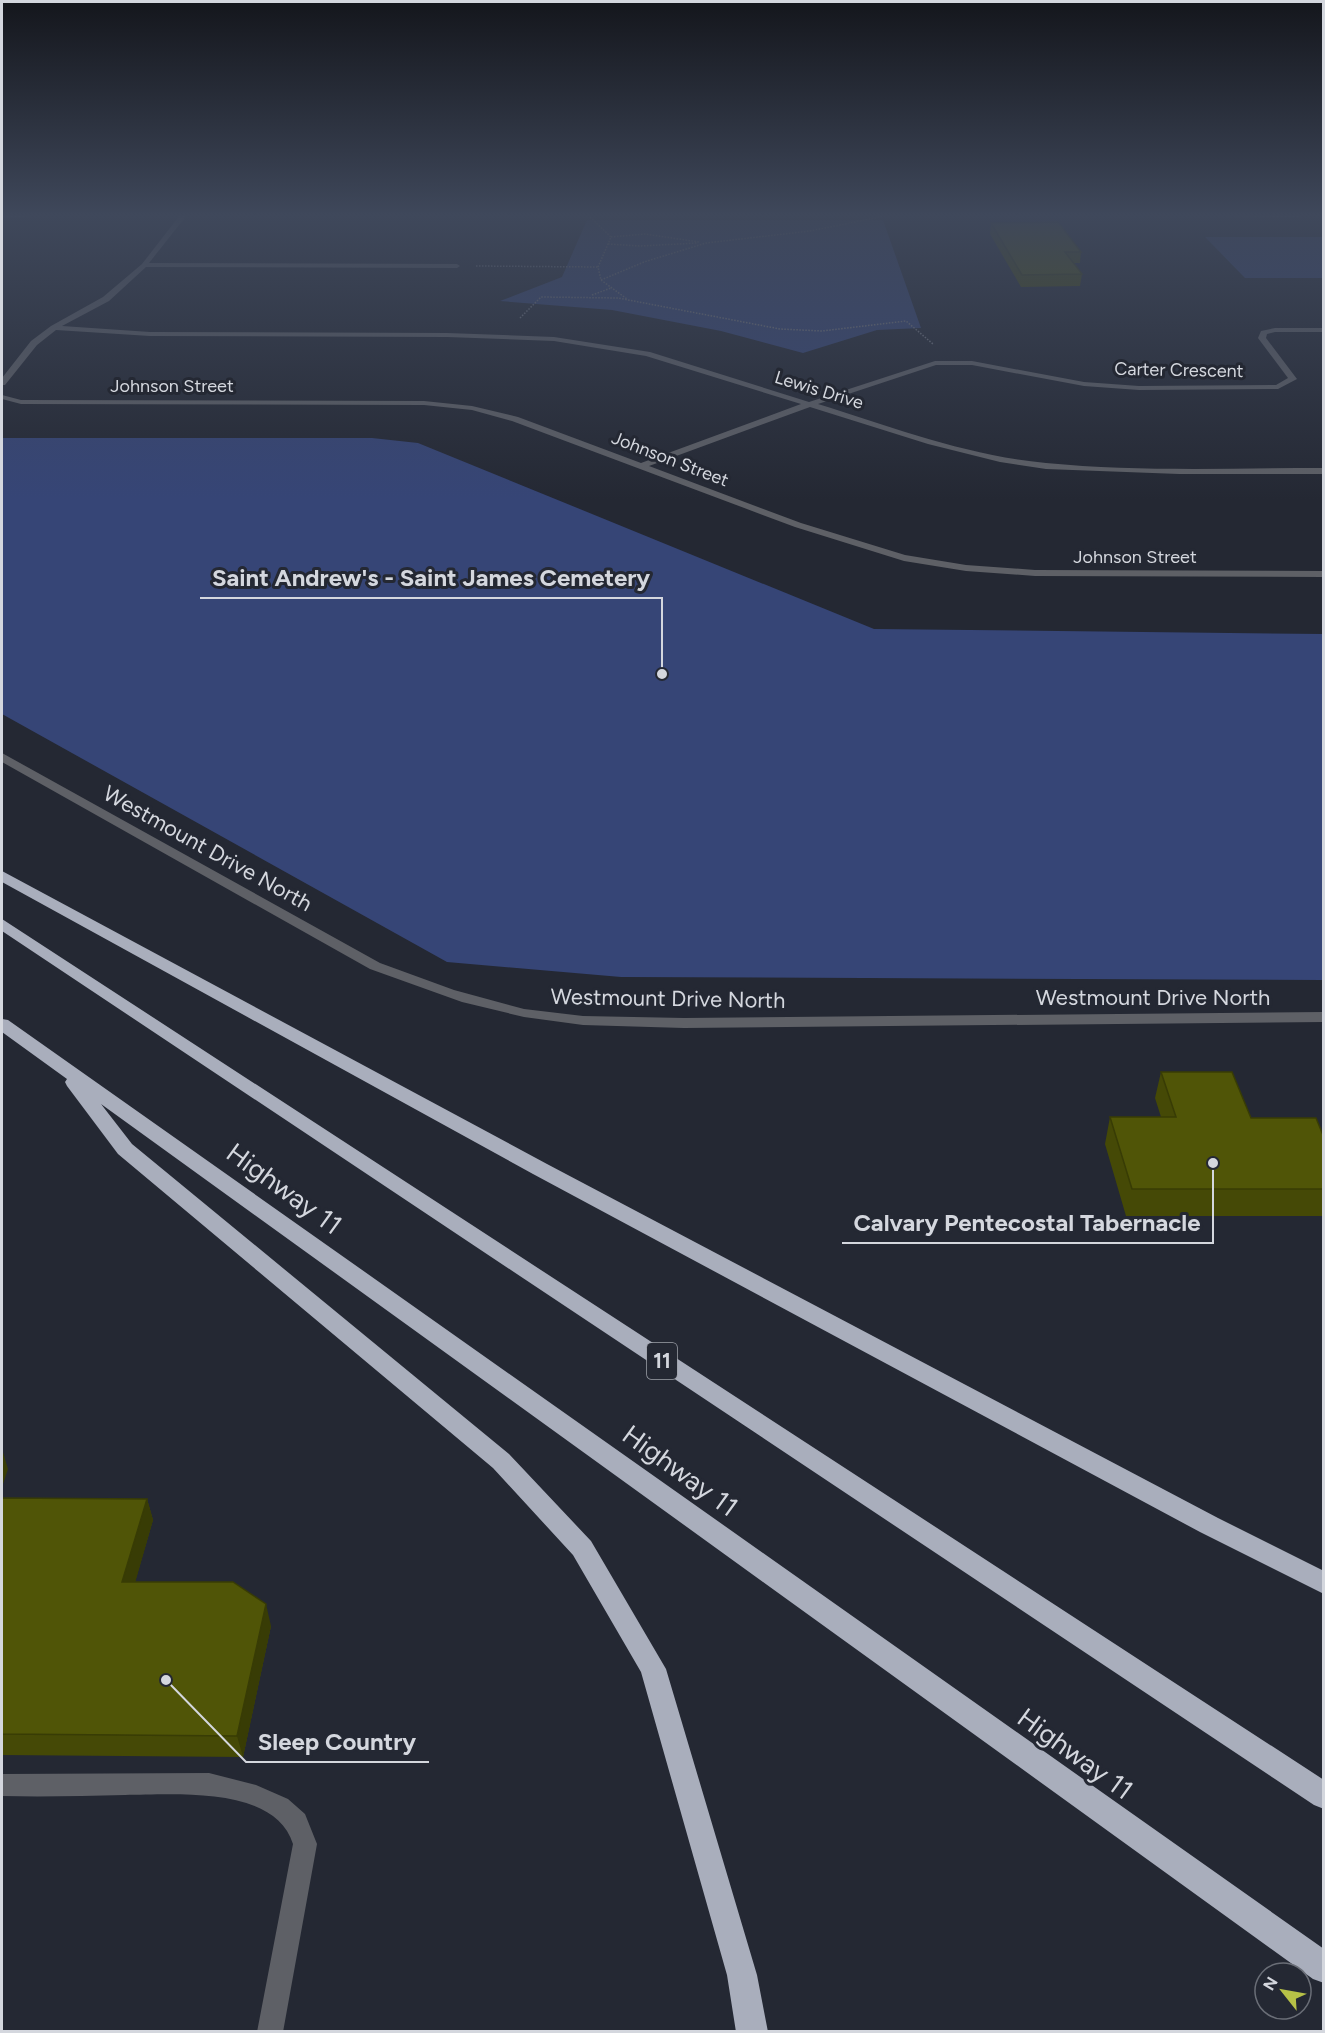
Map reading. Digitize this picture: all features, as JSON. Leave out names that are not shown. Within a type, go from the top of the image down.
[{"type":"highway","points":[[2,876],[540,1169],[1209,1525],[1323,1583]]},
{"type":"highway","name":"11","points":[[2,924],[1323,1796]]},
{"type":"highway","name":"Highway 11","points":[[2,1024],[1323,1968]]},
{"type":"highway","points":[[64,1068],[124,1149],[501,1461],[582,1548],[653,1669],[742,1975],[752,2031]]},
{"type":"street","points":[[2,383],[34,343],[54,328],[87,310]]},
{"type":"street","name":"Lewis Drive","points":[[54,328],[150,334],[503,336],[603,345],[647,354],[931,442],[1000,459],[1046,466],[1179,471],[1323,471]]},
{"type":"street","name":"Carter Crescent","points":[[642,466],[810,404],[919,367],[953,361],[1084,384],[1139,388],[1278,387],[1293,379],[1262,338],[1264,333],[1275,330],[1323,330]]},
{"type":"street","name":"Johnson Street","points":[[2,397],[21,402],[424,403],[472,408],[515,419],[798,525],[904,558],[955,567],[1035,573],[1323,574]]},
{"type":"street","name":"Westmount Drive North","points":[[2,757],[375,966],[425,986],[525,1014],[615,1022],[684,1023],[1323,1017]]},
{"type":"street","points":[[2,1785],[209,1784],[239,1789],[259,1797],[297,1822],[305,1844],[270,2031]]},
{"type":"path","points":[[503,336],[528,310]]},
{"type":"path","points":[[678,310],[780,329],[822,331],[897,320],[906,321],[953,361]]},
{"type":"shaded area","points":[[612,310],[915,310],[921,328],[877,330],[803,353],[721,331]]},
{"type":"shaded area","points":[[2,438],[372,438],[418,443],[874,629],[1323,634],[1323,980],[621,977],[447,962],[2,714]]},
{"type":"building","points":[[1161,1072],[1232,1072],[1251,1118],[1316,1118],[1323,1135],[1323,1189],[1132,1189],[1110,1117],[1176,1117]]},
{"type":"building","points":[[2,1498],[147,1499],[122,1582],[233,1582],[266,1604],[237,1736],[2,1734]]},
{"type":"place","name":"Saint Andrew's - Saint James Cemetery","points":[[662,674]]},
{"type":"place","name":"Calvary Pentecostal Tabernacle","points":[[1213,1163]]},
{"type":"place","name":"Sleep Country","points":[[166,1680]]}]
